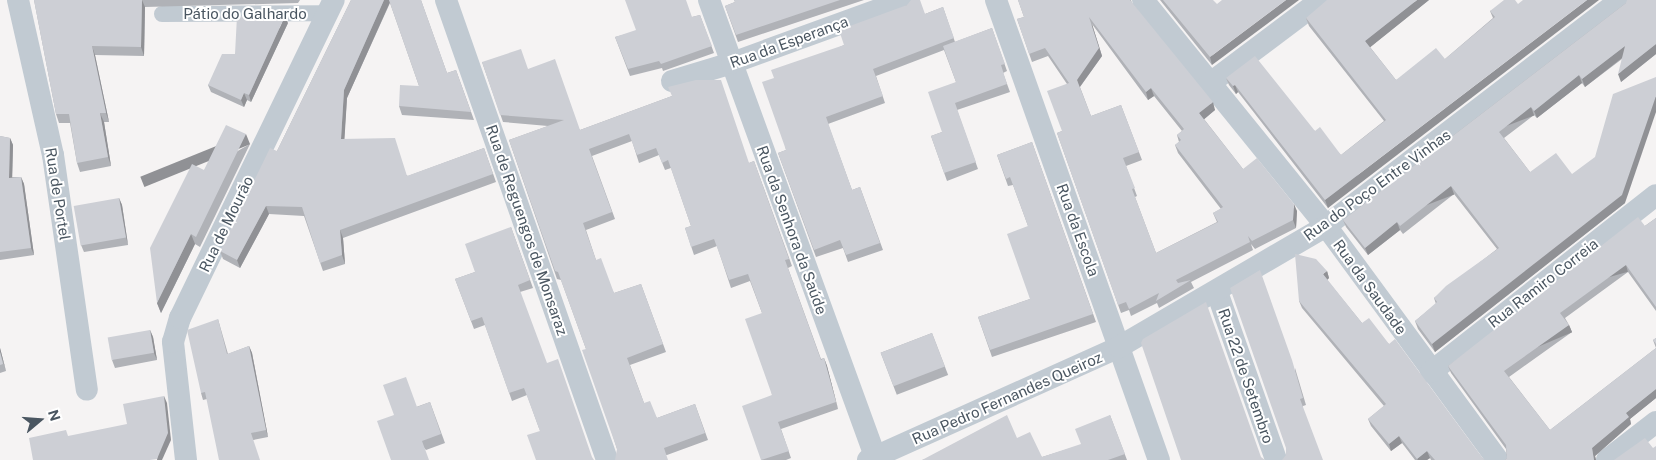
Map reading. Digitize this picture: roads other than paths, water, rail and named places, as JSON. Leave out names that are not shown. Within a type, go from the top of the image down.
[{"type":"street","name":"Rua de Portel","points":[[18,0],[53,155],[87,390]]},
{"type":"street","name":"Rua de Reguengos de Monsaraz","points":[[446,0],[607,460]]},
{"type":"street","name":"Rua da Senhora da Saúde","points":[[709,0],[873,459]]},
{"type":"street","name":"Rua da Esperança","points":[[672,81],[732,63],[906,0]]},
{"type":"street","name":"Rua da Escola","points":[[996,0],[1160,460]]},
{"type":"street","name":"Rua da Saudade","points":[[1143,0],[1209,84],[1326,226],[1431,372],[1498,460]]},
{"type":"street","points":[[1209,84],[1321,0]]},
{"type":"street","name":"Rua do Poço Entre Vinhas","points":[[1119,348],[1326,226],[1621,0]]},
{"type":"street","name":"Pátio do Galhardo","points":[[162,14],[331,7]]},
{"type":"street","name":"Rua de Mourão","points":[[186,460],[173,342],[180,318],[331,7]]},
{"type":"street","name":"Rua Ramiro Correia","points":[[1431,372],[1656,194]]},
{"type":"street","name":"Rua 22 de Setembro","points":[[1216,292],[1276,460]]},
{"type":"street","name":"Rua Pedro Fernandes Queiroz","points":[[873,459],[1119,348]]},
{"type":"street","points":[[1607,460],[1656,422]]}]
